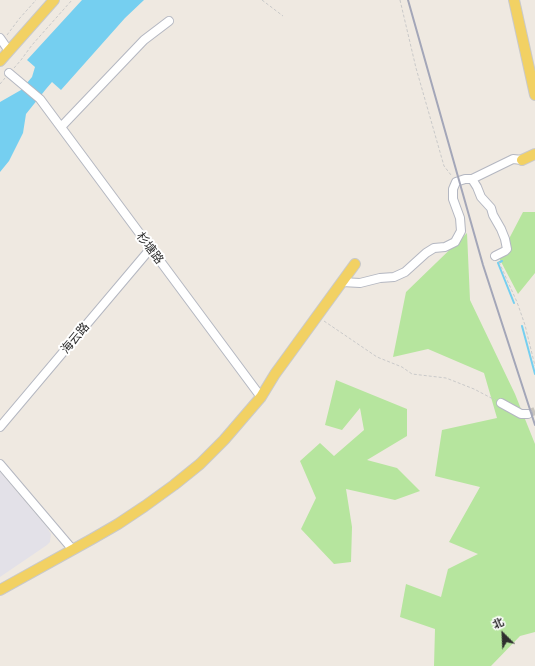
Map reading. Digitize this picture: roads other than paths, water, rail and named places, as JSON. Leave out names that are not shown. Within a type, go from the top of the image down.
[{"type":"main road","points":[[0,61],[54,0]]},
{"type":"main road","points":[[514,0],[535,95]]},
{"type":"main road","points":[[522,160],[535,154]]},
{"type":"main road","points":[[0,590],[118,524],[146,506],[200,464],[224,440],[261,397],[275,374],[355,264]]},
{"type":"street","points":[[61,127],[144,40],[169,21]]},
{"type":"street","points":[[1,39],[10,50]]},
{"type":"street","name":"杉塘路","points":[[10,73],[40,99],[261,397]]},
{"type":"street","points":[[342,282],[360,284],[380,278],[394,277],[405,272],[426,253],[434,248],[445,247],[455,242],[461,231],[460,218],[453,199],[453,189],[456,182],[465,179],[472,179],[514,158],[522,160]]},
{"type":"street","points":[[472,179],[481,197],[490,208],[505,239],[507,249],[497,258]]},
{"type":"street","name":"海云路","points":[[0,427],[151,248]]},
{"type":"street","points":[[501,403],[521,414],[528,414]]},
{"type":"street","points":[[0,464],[73,550]]},
{"type":"water","points":[[82,0],[144,0],[125,18],[61,90],[52,82],[46,89],[26,114],[23,133],[9,161],[0,172],[0,102],[21,90],[32,77],[35,67],[27,60]]},
{"type":"waterway","points":[[502,261],[498,263],[514,303]]},
{"type":"waterway","points":[[522,326],[535,374]]},
{"type":"tunnel","points":[[528,414],[535,411]]},
{"type":"railway","points":[[408,0],[483,265],[535,425]]}]
